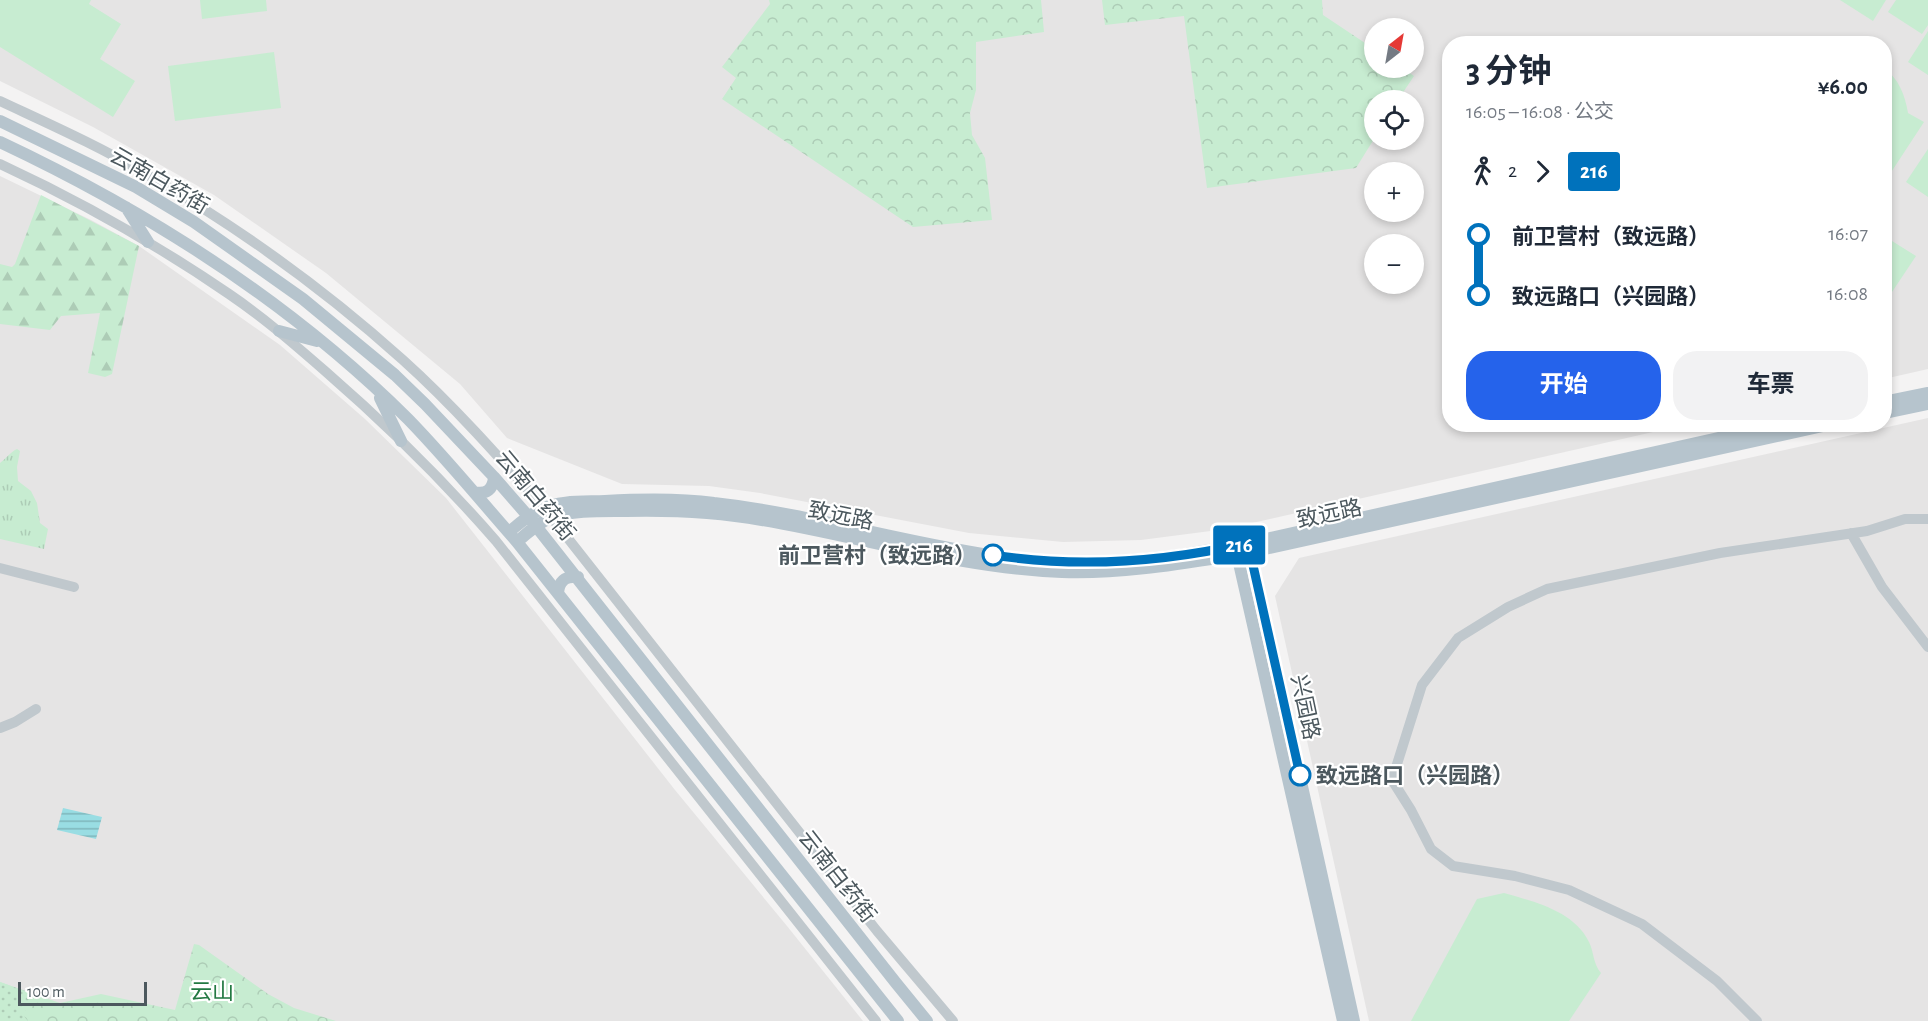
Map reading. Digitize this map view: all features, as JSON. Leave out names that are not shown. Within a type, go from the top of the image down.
[{"type":"main road","name":"云南白药街","points":[[0,121],[136,187],[194,222],[303,299],[395,375],[425,404],[494,477],[578,577],[927,1021]]},
{"type":"main road","name":"云南白药街","points":[[0,142],[52,166],[126,206],[183,240],[239,278],[322,342],[409,420],[513,537],[898,1021]]},
{"type":"main road","points":[[126,206],[148,242]]},
{"type":"main road","points":[[279,331],[322,342]]},
{"type":"main road","points":[[376,389],[402,441]]},
{"type":"main road","points":[[1892,400],[1928,393]]},
{"type":"main road","points":[[1892,411],[1928,404]]},
{"type":"main road","name":"致远路","points":[[513,537],[532,521],[564,503],[666,500],[713,502],[764,510],[958,550],[1010,558],[1061,562],[1131,561],[1236,551],[1747,432]]},
{"type":"main road","name":"致远路","points":[[1249,548],[1794,432]]},
{"type":"main road","points":[[474,492],[482,494],[488,491],[493,485],[494,477]]},
{"type":"main road","name":"兴园路","points":[[1249,548],[1354,1021]]},
{"type":"main road","name":"兴园路","points":[[1236,551],[1343,1021]]},
{"type":"main road","points":[[558,593],[563,579],[570,576],[578,577]]},
{"type":"street","points":[[0,101],[67,132],[144,173],[213,215],[314,286],[405,362],[496,455],[548,513],[877,931],[953,1021]]},
{"type":"street","points":[[0,164],[116,222],[230,295],[279,331],[402,441],[455,494],[502,549],[876,1021]]},
{"type":"street","points":[[1757,1021],[1717,981],[1642,924],[1569,890],[1515,876],[1453,866],[1431,849],[1392,780],[1422,685],[1458,638],[1508,607],[1547,589],[1720,553],[1867,531],[1905,519],[1928,519]]},
{"type":"street","points":[[1851,533],[1882,586],[1928,647]]},
{"type":"street","points":[[0,568],[74,587]]},
{"type":"street","points":[[0,728],[36,709]]},
{"type":"shaded area","points":[[0,0],[1928,0],[1928,369],[1892,377],[1892,36],[1442,36],[1442,432],[1653,432],[1226,529],[1141,540],[1063,542],[969,533],[760,493],[709,486],[622,484],[507,438],[460,384],[326,273],[214,195],[93,127],[0,81]]},
{"type":"shaded area","points":[[0,176],[139,246],[280,345],[365,419],[446,498],[675,790],[863,1021],[0,1021]]},
{"type":"shaded area","points":[[1928,418],[1928,1021],[1369,1021],[1275,596],[1299,558],[1865,432],[1892,432],[1892,426]]},
{"type":"green space","points":[[0,0],[91,0],[89,4],[121,24],[100,59],[135,81],[113,117],[0,47]]},
{"type":"green space","points":[[200,0],[266,0],[267,11],[202,19]]},
{"type":"green space","points":[[769,0],[1041,0],[1044,32],[976,42],[976,90],[970,113],[972,135],[985,158],[992,220],[913,227],[722,99],[736,78],[722,67],[770,4]]},
{"type":"green space","points":[[1102,0],[1322,0],[1323,15],[1364,42],[1364,78],[1413,78],[1405,90],[1364,90],[1364,150],[1367,150],[1356,168],[1207,188],[1184,16],[1105,25]]},
{"type":"green space","points":[[1840,0],[1886,0],[1873,21]]},
{"type":"green space","points":[[1896,0],[1928,0],[1928,25],[1922,34],[1888,12]]},
{"type":"green space","points":[[1928,31],[1928,75],[1908,62]]},
{"type":"green space","points":[[274,52],[281,108],[175,121],[168,66]]},
{"type":"green space","points":[[1892,75],[1900,88],[1908,113],[1924,122],[1892,171]]},
{"type":"green space","points":[[1928,149],[1928,197],[1906,182]]},
{"type":"green space","points":[[41,195],[139,246],[112,374],[105,377],[88,373],[100,313],[61,316],[50,330],[0,324],[0,264],[12,267],[15,264]]},
{"type":"green space","points":[[1892,241],[1916,256],[1892,292]]},
{"type":"green space","points":[[17,449],[20,451],[17,467],[18,481],[31,491],[37,503],[40,523],[48,529],[44,549],[0,539],[0,463]]},
{"type":"green space","points":[[1504,893],[1541,904],[1564,915],[1582,931],[1589,942],[1596,966],[1601,973],[1569,1021],[1411,1021],[1477,899]]},
{"type":"green space","name":"云山","points":[[194,944],[199,945],[268,994],[294,1008],[336,1021],[0,1021],[0,982],[60,1003],[101,994],[175,1010]]},
{"type":"green space","points":[[0,982],[36,995],[37,999],[30,1002],[23,1015],[28,1021],[0,1021]]},
{"type":"water","points":[[63,808],[102,817],[96,839],[57,830]]},
{"type":"bus line","name":"216","points":[[993,555],[1061,562],[1119,562],[1248,543],[1300,775]]},
{"type":"place","name":"前卫营村（致远路）","points":[[993,555]]},
{"type":"place","name":"致远路口（兴园路）","points":[[1300,775]]}]
